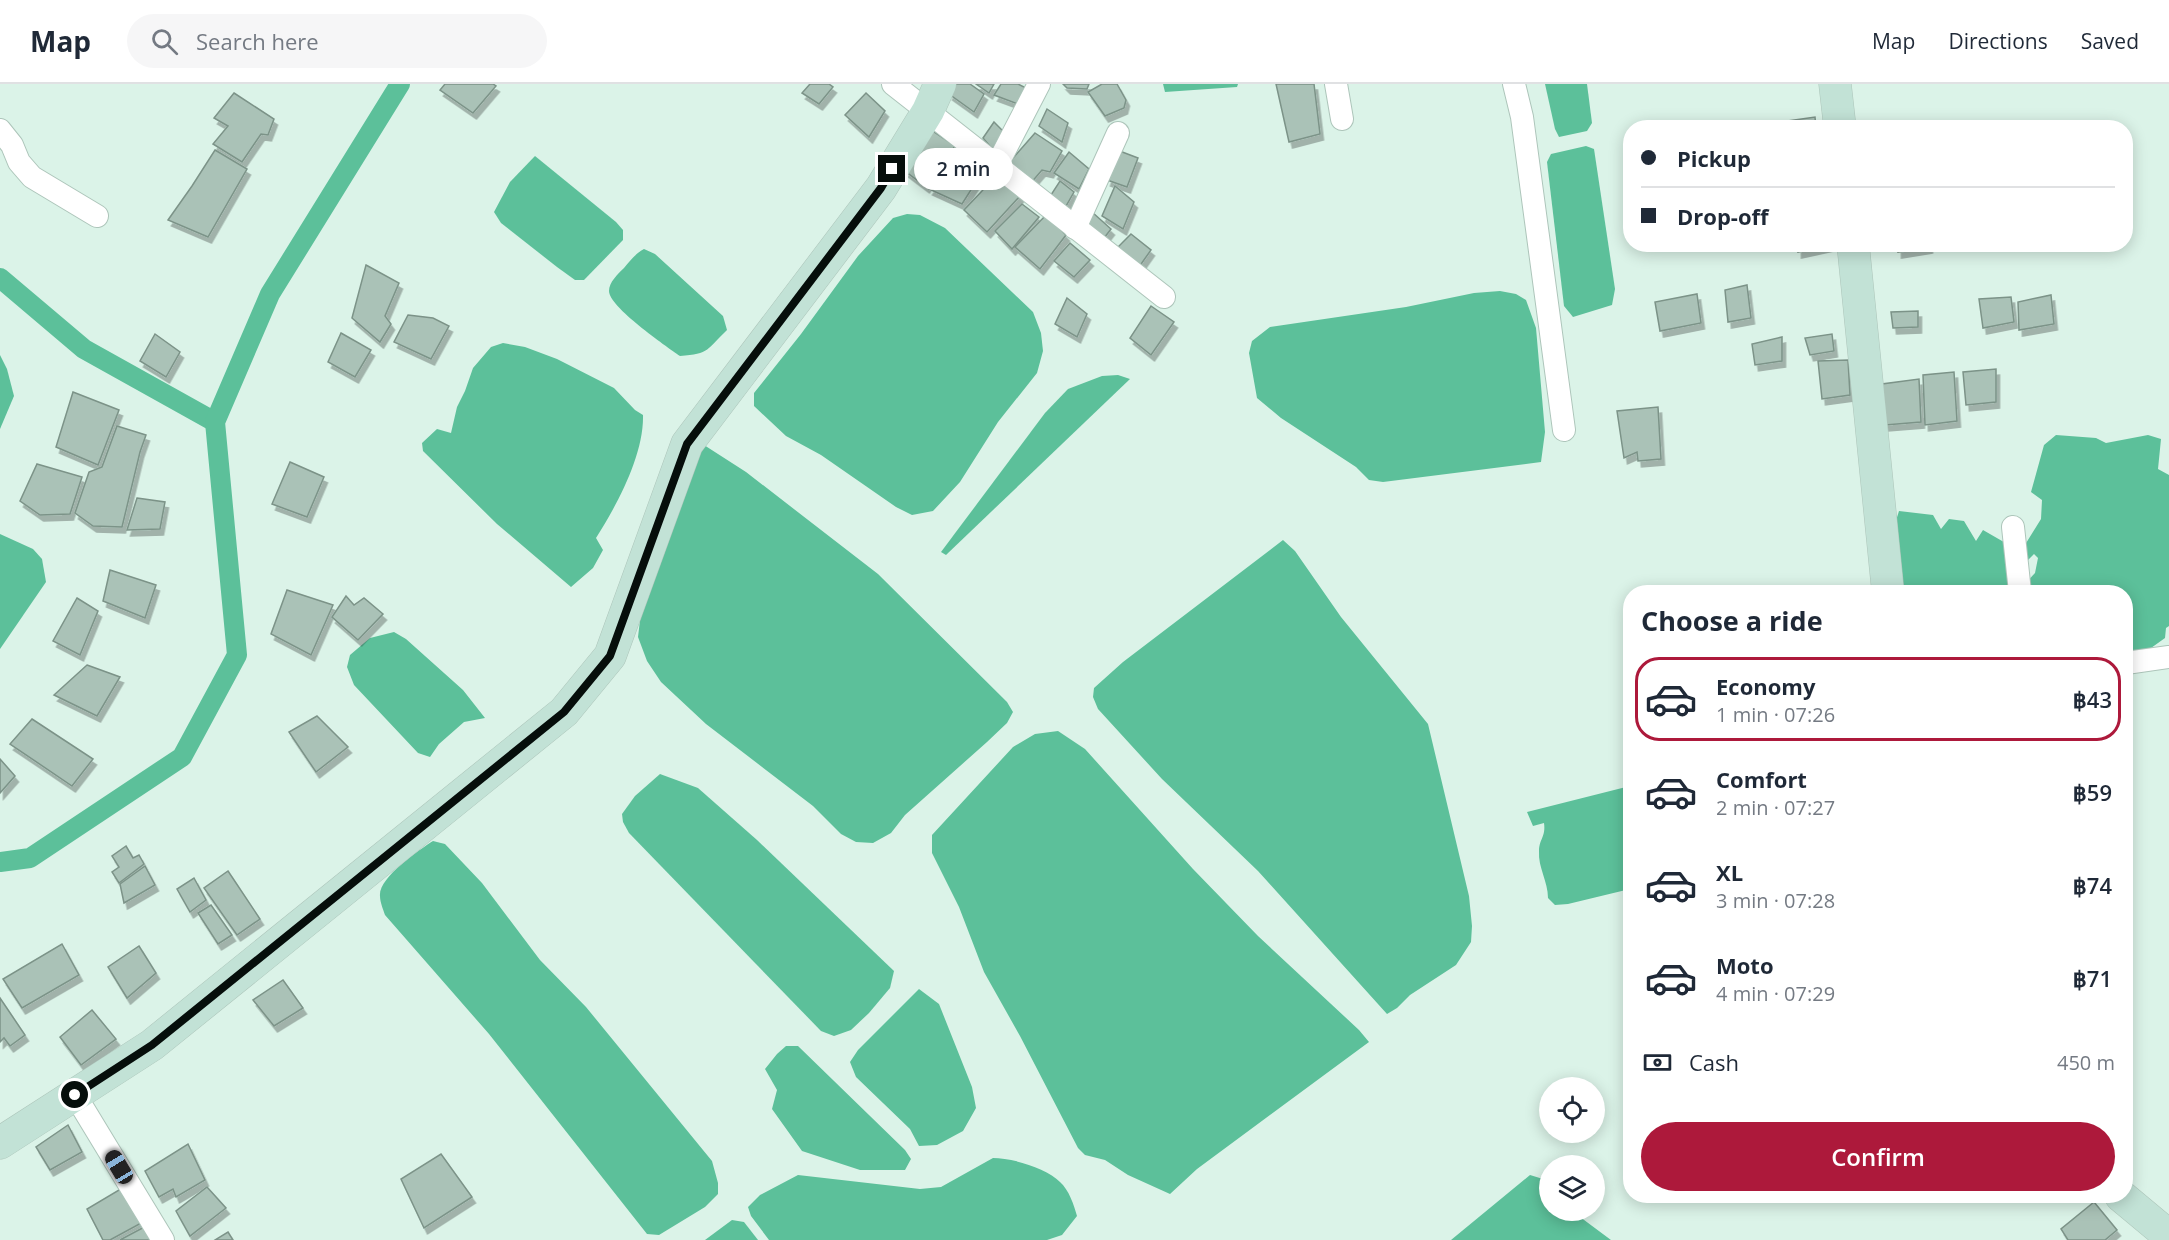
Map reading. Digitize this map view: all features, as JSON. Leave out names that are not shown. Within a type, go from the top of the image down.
[{"type":"street","points":[[893,84],[934,97],[997,165],[1164,297]]},
{"type":"street","points":[[997,165],[1039,84]]},
{"type":"street","points":[[1336,84],[1342,119]]},
{"type":"street","points":[[1514,84],[1522,117],[1564,430]]},
{"type":"street","points":[[1835,84],[1839,120]]},
{"type":"street","points":[[0,1143],[152,1045],[564,712],[610,656],[687,444],[881,188],[934,97]]},
{"type":"street","points":[[0,130],[12,145],[19,162],[32,177],[97,216]]},
{"type":"street","points":[[1075,228],[1118,133]]},
{"type":"street","points":[[1854,252],[1887,585]]},
{"type":"street","points":[[2013,527],[2019,585]]},
{"type":"street","points":[[2133,662],[2169,657]]},
{"type":"street","points":[[75,1095],[163,1240]]},
{"type":"street","points":[[2129,1203],[2169,1236]]},
{"type":"shaded area","points":[[1163,84],[1238,84],[1237,87],[1165,92]]},
{"type":"shaded area","points":[[1545,84],[1587,84],[1592,123],[1587,131],[1559,137],[1555,129]]},
{"type":"shaded area","points":[[1586,146],[1594,149],[1615,289],[1612,305],[1573,317],[1564,306],[1547,162],[1551,154]]},
{"type":"shaded area","points":[[535,156],[623,230],[623,240],[584,280],[575,280],[557,267],[501,223],[494,212],[510,182]]},
{"type":"shaded area","points":[[907,214],[920,215],[945,228],[1033,312],[1041,333],[1043,351],[1037,373],[998,422],[960,482],[933,511],[912,515],[896,507],[821,455],[786,436],[754,406],[754,393],[858,256],[893,218]]},
{"type":"shaded area","points":[[644,249],[655,254],[723,316],[727,330],[703,352],[680,356],[639,326],[611,298],[609,288],[612,281]]},
{"type":"shaded area","points":[[1500,291],[1516,294],[1526,300],[1536,328],[1545,432],[1541,462],[1383,482],[1369,480],[1356,467],[1281,418],[1257,398],[1249,353],[1252,341],[1270,327],[1406,307],[1474,293]]},
{"type":"shaded area","points":[[503,343],[525,347],[557,359],[614,388],[643,415],[639,446],[628,479],[596,538],[603,550],[593,568],[571,587],[497,524],[423,451],[422,443],[437,429],[451,433],[457,407],[473,368],[491,347]]},
{"type":"shaded area","points":[[0,355],[7,369],[14,396],[0,429]]},
{"type":"shaded area","points":[[1118,375],[1130,379],[946,555],[941,552],[1045,413],[1068,389],[1102,376]]},
{"type":"shaded area","points":[[2056,435],[2096,438],[2106,443],[2148,435],[2161,439],[2158,469],[2169,475],[2169,626],[2166,628],[2165,638],[2151,648],[2133,651],[2133,585],[2025,585],[2035,573],[2038,558],[2034,554],[2027,561],[2023,548],[2041,519],[2042,500],[2031,492],[2044,445]]},
{"type":"shaded area","points":[[704,445],[746,472],[878,574],[1007,702],[1013,712],[1007,723],[905,815],[891,833],[873,843],[856,842],[841,834],[813,806],[706,724],[661,682],[647,661],[638,637],[641,612],[673,509]]},
{"type":"shaded area","points":[[1899,511],[1933,515],[1941,529],[1949,519],[1964,521],[1976,541],[1983,530],[2009,545],[2012,585],[1900,585],[1894,527]]},
{"type":"shaded area","points":[[0,534],[33,549],[42,559],[46,582],[0,649]]},
{"type":"shaded area","points":[[1283,540],[1295,551],[1341,617],[1428,724],[1469,896],[1471,942],[1456,965],[1410,995],[1387,1014],[1258,871],[1162,779],[1098,709],[1093,697],[1094,688],[1123,662]]},
{"type":"shaded area","points":[[394,632],[406,639],[463,690],[485,718],[464,722],[439,744],[430,757],[418,753],[354,685],[347,667],[350,655],[370,638]]},
{"type":"shaded area","points":[[1058,731],[1085,749],[1193,869],[1258,936],[1369,1042],[1197,1169],[1170,1194],[1128,1175],[1105,1160],[1085,1155],[1078,1148],[984,972],[959,907],[932,853],[932,835],[1013,747],[1035,734]]},
{"type":"shaded area","points":[[660,774],[698,788],[757,840],[894,971],[890,988],[851,1030],[834,1036],[821,1031],[629,833],[623,822],[622,814],[635,796]]},
{"type":"shaded area","points":[[1623,788],[1623,891],[1555,905],[1548,898],[1539,857],[1544,823],[1533,826],[1527,812]]},
{"type":"shaded area","points":[[433,841],[445,844],[482,883],[540,960],[586,1007],[712,1161],[718,1183],[718,1194],[705,1207],[659,1235],[647,1234],[489,1034],[385,915],[380,896],[385,881],[400,865]]},
{"type":"shaded area","points":[[919,989],[939,1004],[972,1087],[976,1108],[963,1131],[937,1145],[919,1146],[910,1129],[856,1077],[850,1062],[858,1050]]},
{"type":"shaded area","points":[[786,1046],[798,1046],[905,1150],[911,1159],[905,1170],[860,1170],[802,1151],[772,1109],[777,1090],[765,1069]]},
{"type":"shaded area","points":[[993,1158],[1038,1168],[1063,1185],[1071,1198],[1077,1216],[1062,1235],[1047,1240],[769,1240],[751,1216],[748,1207],[760,1195],[798,1175],[920,1189],[941,1187]]},
{"type":"shaded area","points":[[1530,1175],[1539,1178],[1539,1221],[1585,1221],[1611,1240],[1451,1240]]},
{"type":"shaded area","points":[[732,1220],[744,1222],[758,1240],[705,1240]]},
{"type":"building","points":[[445,84],[493,84],[496,86],[473,113],[440,90]]},
{"type":"building","points":[[810,84],[829,84],[833,87],[819,104],[802,93]]},
{"type":"building","points":[[954,84],[970,84],[984,94],[974,112],[949,94]]},
{"type":"building","points":[[976,84],[994,84],[989,93]]},
{"type":"building","points":[[1001,84],[1018,84],[1028,89],[1018,104],[994,95]]},
{"type":"building","points":[[1063,84],[1089,84],[1087,89],[1067,88]]},
{"type":"building","points":[[1102,84],[1117,84],[1126,100],[1124,108],[1105,116],[1088,92]]},
{"type":"building","points":[[1276,84],[1314,84],[1320,134],[1289,142]]},
{"type":"building","points":[[234,93],[274,119],[268,135],[261,134],[242,162],[213,144],[228,126],[214,118]]},
{"type":"building","points":[[866,93],[885,111],[869,137],[845,115]]},
{"type":"building","points":[[1047,109],[1068,123],[1062,142],[1039,126]]},
{"type":"building","points":[[1815,117],[1815,120],[1795,120]]},
{"type":"building","points":[[994,122],[1005,133],[994,151],[983,138]]},
{"type":"building","points":[[931,130],[955,146],[926,187],[905,171]]},
{"type":"building","points":[[1035,133],[1062,151],[1050,172],[1042,170],[1030,184],[1006,166]]},
{"type":"building","points":[[960,148],[985,168],[962,204],[929,189]]},
{"type":"building","points":[[215,150],[247,169],[208,237],[168,220]]},
{"type":"building","points":[[1117,150],[1138,158],[1127,187],[1107,180]]},
{"type":"building","points":[[1069,152],[1089,169],[1079,189],[1054,173]]},
{"type":"building","points":[[998,174],[1020,196],[987,232],[964,210]]},
{"type":"building","points":[[1060,181],[1074,192],[1062,213],[1047,201]]},
{"type":"building","points":[[1115,186],[1134,202],[1123,229],[1102,216]]},
{"type":"building","points":[[1022,204],[1039,217],[1012,249],[995,231]]},
{"type":"building","points":[[1092,212],[1111,229],[1101,242],[1081,226]]},
{"type":"building","points":[[1046,215],[1066,235],[1040,269],[1015,247]]},
{"type":"building","points":[[1131,234],[1151,250],[1139,267],[1114,251]]},
{"type":"building","points":[[1070,243],[1090,260],[1074,277],[1054,261]]},
{"type":"building","points":[[366,265],[399,283],[385,316],[391,324],[380,342],[352,318]]},
{"type":"building","points":[[1747,285],[1751,318],[1728,322],[1725,290]]},
{"type":"building","points":[[1697,294],[1701,323],[1660,331],[1655,302]]},
{"type":"building","points":[[2051,295],[2054,324],[2019,330],[2018,302]]},
{"type":"building","points":[[2011,297],[2014,322],[1983,328],[1979,299]]},
{"type":"building","points":[[1067,298],[1087,314],[1077,337],[1055,324]]},
{"type":"building","points":[[1151,306],[1174,322],[1151,355],[1130,338]]},
{"type":"building","points":[[1918,311],[1918,327],[1893,328],[1891,312]]},
{"type":"building","points":[[408,315],[433,318],[449,326],[431,359],[394,342]]},
{"type":"building","points":[[341,333],[371,350],[355,377],[328,362]]},
{"type":"building","points":[[155,334],[180,352],[166,377],[140,361]]},
{"type":"building","points":[[1832,334],[1834,351],[1810,355],[1805,338]]},
{"type":"building","points":[[1782,337],[1782,361],[1755,365],[1752,344]]},
{"type":"building","points":[[1848,360],[1850,395],[1822,399],[1818,361]]},
{"type":"building","points":[[1996,369],[1996,402],[1966,405],[1963,372]]},
{"type":"building","points":[[1954,372],[1957,421],[1925,425],[1923,375]]},
{"type":"building","points":[[1919,379],[1921,422],[1885,425],[1882,384]]},
{"type":"building","points":[[73,392],[119,410],[98,465],[56,447]]},
{"type":"building","points":[[1658,407],[1661,459],[1638,461],[1637,452],[1624,458],[1617,411]]},
{"type":"building","points":[[117,426],[146,435],[122,527],[93,526],[75,513],[89,472],[102,467]]},
{"type":"building","points":[[290,462],[324,477],[307,517],[272,504]]},
{"type":"building","points":[[37,464],[82,477],[70,514],[40,515],[20,501]]},
{"type":"building","points":[[137,498],[165,502],[160,529],[127,530]]},
{"type":"building","points":[[110,570],[156,585],[145,618],[103,601]]},
{"type":"building","points":[[287,590],[333,605],[311,655],[271,634]]},
{"type":"building","points":[[346,596],[354,605],[364,598],[383,614],[358,640],[332,617]]},
{"type":"building","points":[[77,598],[98,611],[80,655],[53,641]]},
{"type":"building","points":[[87,665],[120,677],[97,716],[54,695]]},
{"type":"building","points":[[317,716],[348,747],[316,772],[289,732]]},
{"type":"building","points":[[32,719],[93,759],[72,786],[10,744]]},
{"type":"building","points":[[0,759],[15,776],[0,793]]},
{"type":"building","points":[[126,846],[133,858],[139,855],[144,864],[119,883],[112,872],[119,867],[112,856]]},
{"type":"building","points":[[145,866],[155,885],[124,903],[120,884]]},
{"type":"building","points":[[228,871],[260,919],[237,935],[204,888]]},
{"type":"building","points":[[194,878],[206,900],[190,912],[177,889]]},
{"type":"building","points":[[211,905],[232,935],[218,944],[198,913]]},
{"type":"building","points":[[62,944],[79,975],[22,1008],[3,979]]},
{"type":"building","points":[[139,946],[156,973],[127,998],[108,967]]},
{"type":"building","points":[[283,980],[303,1008],[274,1026],[253,1000]]},
{"type":"building","points":[[0,998],[25,1035],[10,1046],[4,1038],[0,1042]]},
{"type":"building","points":[[92,1010],[116,1039],[81,1065],[60,1037]]},
{"type":"building","points":[[68,1125],[82,1152],[50,1170],[36,1147]]},
{"type":"building","points":[[188,1144],[205,1180],[176,1197],[173,1189],[159,1197],[145,1171]]},
{"type":"building","points":[[441,1154],[472,1197],[424,1228],[401,1179]]},
{"type":"building","points":[[124,1187],[145,1221],[110,1240],[103,1240],[87,1209]]},
{"type":"building","points":[[207,1187],[226,1208],[190,1236],[176,1211]]},
{"type":"building","points":[[2095,1203],[2117,1230],[2105,1240],[2068,1240],[2061,1229]]},
{"type":"building","points":[[148,1225],[155,1240],[120,1240]]},
{"type":"building","points":[[228,1232],[233,1240],[215,1240]]},
{"type":"waterway","points":[[0,862],[30,858],[182,757],[237,655],[215,422],[270,294],[400,84]]},
{"type":"waterway","points":[[0,278],[84,349],[215,422]]},
{"type":"route","points":[[75,1095],[152,1045],[564,712],[610,656],[687,444],[881,188],[892,169]]}]
